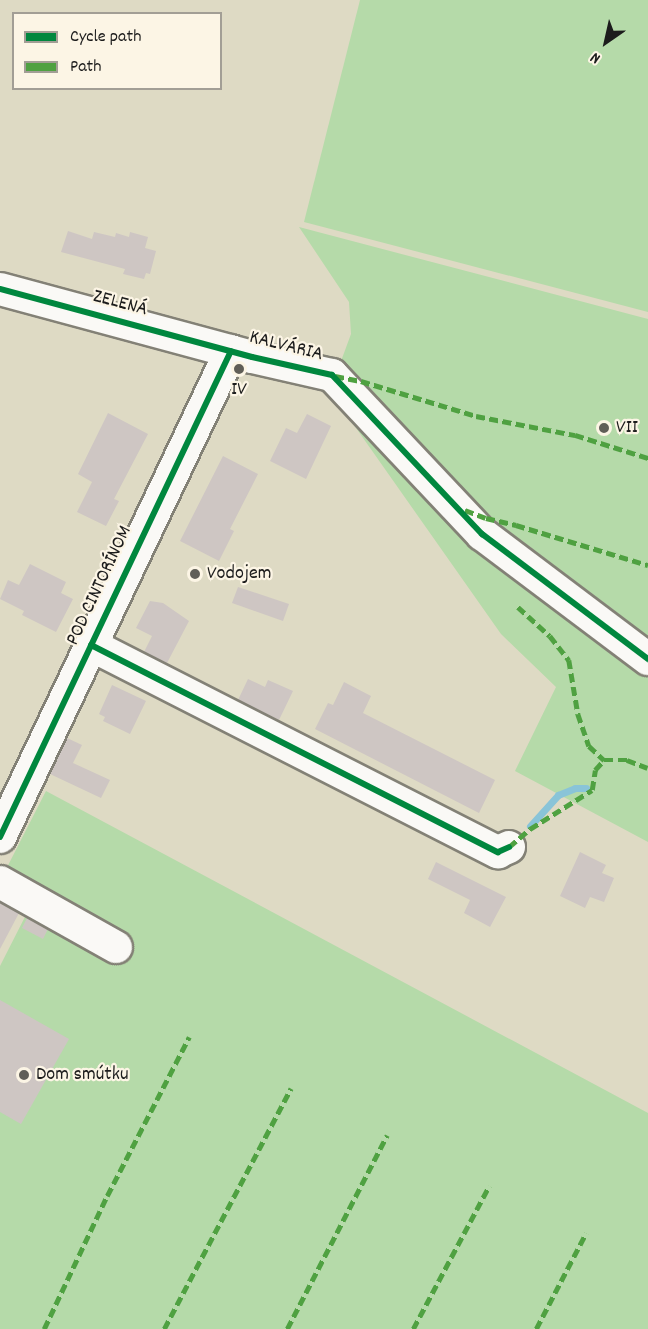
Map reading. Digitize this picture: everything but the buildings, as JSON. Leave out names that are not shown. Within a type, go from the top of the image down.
[{"type":"street","name":"ZELENÁ","points":[[0,289],[231,351]]},
{"type":"street","name":"KALVÁRIA","points":[[231,351],[332,375],[482,534],[648,659]]},
{"type":"street","name":"POD CINTORÍNOM","points":[[0,837],[231,351]]},
{"type":"street","points":[[91,645],[498,852],[509,847]]},
{"type":"street","points":[[0,882],[116,946]]},
{"type":"green space","points":[[360,0],[648,0],[648,312],[304,222]]},
{"type":"green space","points":[[299,227],[648,319],[648,842],[515,771],[556,687],[501,634],[330,391],[351,334],[349,302]]},
{"type":"green space","points":[[46,791],[648,1113],[648,1329],[0,1329],[0,966],[30,907],[0,881]]},
{"type":"waterway","points":[[530,826],[558,795],[575,788],[586,788]]},
{"type":"marked path","points":[[335,376],[361,381],[476,416],[575,435],[648,458]]},
{"type":"marked path","points":[[465,510],[648,565]]},
{"type":"marked path","points":[[518,607],[550,636],[569,660],[578,714],[589,746],[604,760]]},
{"type":"marked path","points":[[509,847],[530,829],[592,790],[595,770],[604,760],[627,760],[648,768]]},
{"type":"marked path","points":[[44,1329],[107,1196],[189,1037]]},
{"type":"marked path","points":[[164,1329],[291,1088]]},
{"type":"marked path","points":[[287,1329],[387,1135]]},
{"type":"marked path","points":[[413,1329],[489,1186]]},
{"type":"marked path","points":[[536,1329],[586,1233]]},
{"type":"cycle path","points":[[0,289],[252,357],[332,375],[482,534],[648,659]]},
{"type":"cycle path","points":[[0,837],[231,351]]},
{"type":"cycle path","points":[[91,645],[498,852],[509,847]]},
{"type":"place","name":"IV","points":[[239,369]]},
{"type":"place","name":"VII","points":[[604,428]]},
{"type":"place","name":"Vodojem","points":[[195,574]]},
{"type":"place","name":"Dom smútku","points":[[24,1075]]}]
